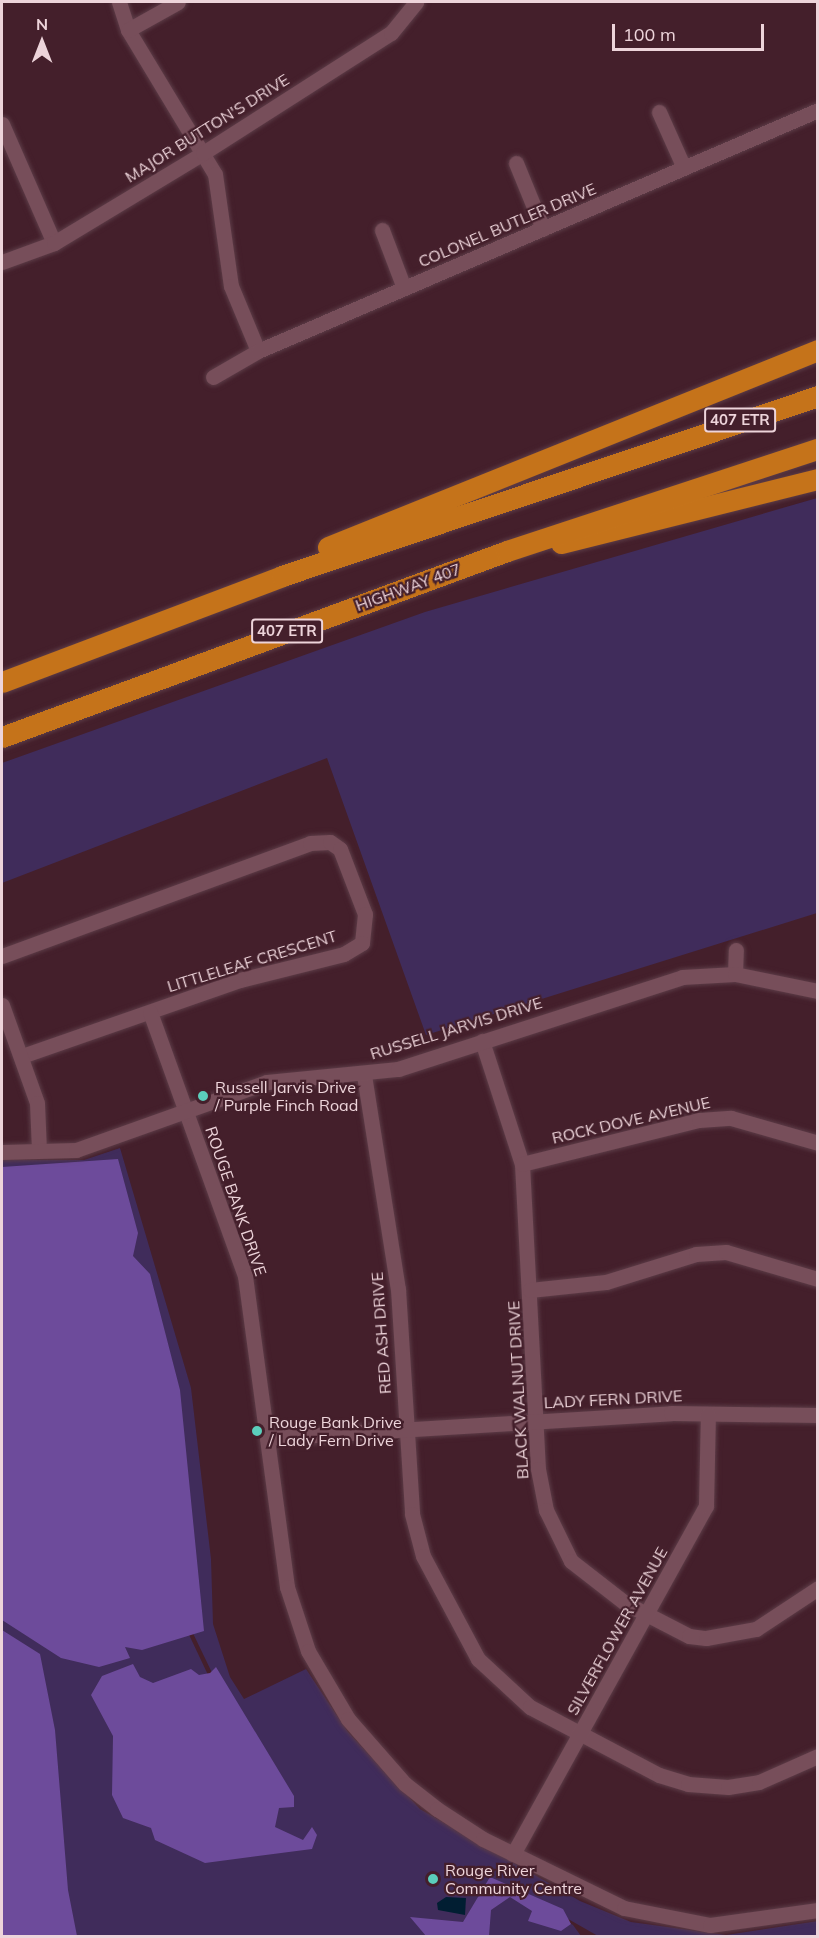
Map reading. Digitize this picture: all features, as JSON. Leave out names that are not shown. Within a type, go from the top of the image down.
[{"type":"highway","points":[[282,576],[333,544],[818,350]]},
{"type":"highway","name":"407 ETR","points":[[2,682],[282,576],[818,396]]},
{"type":"highway","name":"HIGHWAY 407","points":[[2,736],[507,551],[818,449]]},
{"type":"highway","points":[[507,551],[605,536],[818,479]]},
{"type":"street","points":[[119,2],[128,30],[203,153],[220,190],[231,286],[258,351]]},
{"type":"street","points":[[128,30],[178,2]]},
{"type":"street","name":"MAJOR BUTTON'S DRIVE","points":[[2,262],[54,243],[203,153],[391,33],[416,2]]},
{"type":"street","name":"COLONEL BUTLER DRIVE","points":[[213,377],[258,351],[818,110]]},
{"type":"street","points":[[659,112],[684,168]]},
{"type":"street","points":[[2,124],[54,243]]},
{"type":"street","points":[[516,163],[543,229]]},
{"type":"street","points":[[382,230],[404,288]]},
{"type":"street","name":"LITTLELEAF CRESCENT","points":[[2,956],[310,843],[330,842],[340,849],[365,914],[362,943],[344,954],[240,980],[22,1056]]},
{"type":"street","points":[[735,974],[736,950]]},
{"type":"street","name":"RUSSELL JARVIS DRIVE","points":[[2,1152],[76,1150],[186,1114],[267,1082],[364,1075],[482,1041],[650,984],[735,974],[818,991]]},
{"type":"street","points":[[2,1005],[37,1103],[39,1150]]},
{"type":"street","name":"ROUGE BANK DRIVE","points":[[150,1011],[244,1276],[286,1587],[308,1651],[348,1719],[405,1784],[513,1854],[624,1908],[666,1920],[735,1924],[818,1910]]},
{"type":"street","name":"BLACK WALNUT DRIVE","points":[[482,1041],[522,1164],[536,1420],[546,1510],[571,1561],[599,1587],[689,1636],[723,1639],[756,1629],[818,1588]]},
{"type":"street","name":"RED ASH DRIVE","points":[[364,1075],[395,1265],[412,1514],[423,1556],[453,1621],[478,1659],[512,1693],[579,1734],[659,1775],[715,1787],[771,1779],[818,1756]]},
{"type":"street","name":"ROCK DOVE AVENUE","points":[[522,1164],[699,1120],[731,1118],[818,1143]]},
{"type":"street","points":[[530,1290],[606,1282],[696,1254],[726,1252],[818,1279]]},
{"type":"street","name":"LADY FERN DRIVE","points":[[267,1438],[405,1433],[536,1420],[708,1414],[818,1415]]},
{"type":"street","name":"SILVERFLOWER AVENUE","points":[[513,1854],[649,1614],[706,1506],[708,1414]]},
{"type":"shaded area","points":[[817,498],[817,913],[426,1035],[327,758],[2,883],[2,763],[425,612]]},
{"type":"shaded area","points":[[120,1148],[191,1388],[211,1559],[213,1624],[230,1677],[244,1699],[306,1669],[348,1732],[420,1809],[580,1901],[631,1922],[726,1935],[818,1921],[817,1936],[598,1936],[519,1891],[573,1925],[581,1936],[2,1936],[2,1160],[84,1160]],"holes":[[[183,1622],[189,1625],[229,1708],[218,1696]]]},
{"type":"shaded area","points":[[118,1159],[138,1233],[133,1256],[150,1274],[180,1390],[204,1631],[142,1650],[125,1647],[130,1658],[99,1667],[61,1658],[2,1620],[2,1167]]},
{"type":"shaded area","points":[[2,1630],[40,1654],[55,1730],[68,1890],[77,1936],[2,1936]]},
{"type":"shaded area","points":[[133,1664],[140,1677],[153,1683],[191,1669],[199,1675],[210,1673],[216,1667],[294,1796],[294,1807],[279,1808],[275,1827],[303,1840],[312,1827],[317,1835],[312,1849],[205,1863],[155,1840],[151,1828],[123,1818],[112,1795],[113,1736],[91,1695],[102,1676]]},
{"type":"shaded area","points":[[490,1877],[563,1909],[571,1924],[561,1931],[528,1921],[532,1911],[510,1897],[491,1910],[489,1936],[426,1936],[410,1917],[463,1922]]},
{"type":"water","points":[[446,1897],[466,1898],[465,1915],[438,1910],[437,1903]]},
{"type":"place","name":"Russell Jarvis Drive / Purple Finch Road","points":[[203,1096]]},
{"type":"place","name":"Rouge Bank Drive / Lady Fern Drive","points":[[257,1431]]},
{"type":"place","name":"Rouge River Community Centre","points":[[433,1879]]}]
